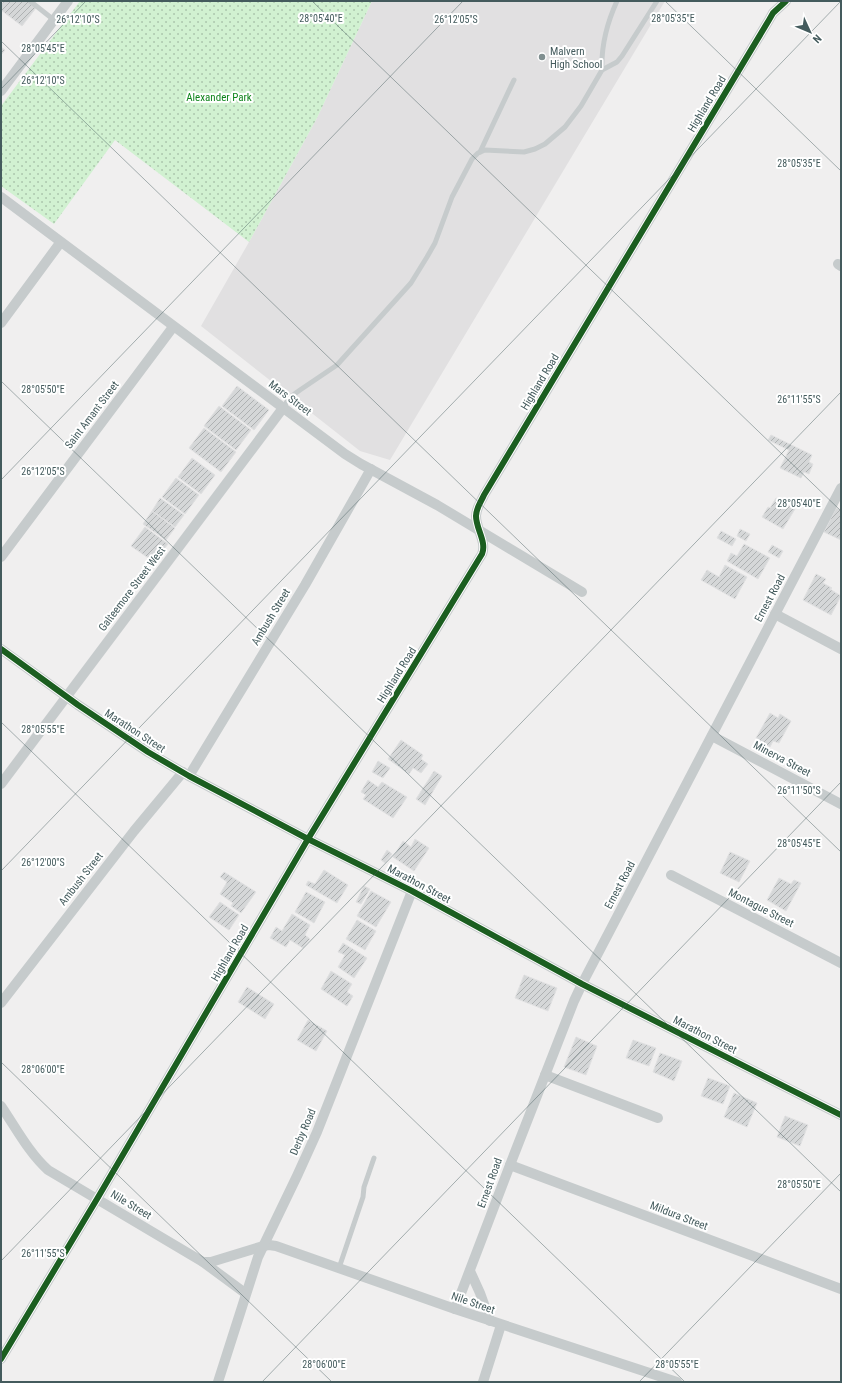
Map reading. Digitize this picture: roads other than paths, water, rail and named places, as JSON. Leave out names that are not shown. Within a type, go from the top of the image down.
[{"type":"street","points":[[1,91],[68,1]]},
{"type":"street","name":"Highland Road","points":[[1,1359],[97,1199],[308,839],[482,554],[484,546],[476,522],[476,511],[484,495],[773,13],[786,1]]},
{"type":"street","name":"Mars Street","points":[[1,197],[60,243],[345,454],[371,470],[408,489],[582,592]]},
{"type":"street","points":[[1,323],[60,243]]},
{"type":"street","name":"Saint Amant Street","points":[[1,557],[173,327]]},
{"type":"street","name":"Galteemore Street West","points":[[1,784],[283,408]]},
{"type":"street","name":"Ambush Street","points":[[1,1003],[134,831],[186,774],[305,585],[371,470]]},
{"type":"street","name":"Ernest Road","points":[[455,1309],[545,1075],[582,984],[841,488]]},
{"type":"street","points":[[775,614],[841,649]]},
{"type":"street","name":"Marathon Street","points":[[1,648],[66,697],[148,752],[186,774],[308,839],[412,891],[582,984],[841,1115]]},
{"type":"street","name":"Minerva Street","points":[[712,736],[841,804]]},
{"type":"street","name":"Montague Street","points":[[671,875],[841,963]]},
{"type":"street","name":"Derby Road","points":[[218,1382],[246,1293],[263,1246],[317,1132],[412,891]]},
{"type":"street","points":[[545,1075],[658,1118]]},
{"type":"street","name":"Nile Street","points":[[1,1106],[41,1164],[57,1176],[204,1262],[246,1293]]},
{"type":"street","name":"Mildura Street","points":[[510,1165],[841,1289]]},
{"type":"street","points":[[204,1262],[211,1262],[263,1246]]},
{"type":"street","name":"Nile Street","points":[[263,1246],[276,1246],[501,1325],[677,1382]]},
{"type":"street","points":[[470,1271],[490,1321]]},
{"type":"street","points":[[483,1382],[501,1325]]},
{"type":"lane","points":[[30,1],[54,20]]},
{"type":"lane","points":[[283,408],[289,398],[337,365],[411,283],[435,243],[452,197],[472,159],[484,150],[524,152],[535,149],[545,144],[565,127],[581,106],[602,70],[603,42],[617,1]]},
{"type":"lane","points":[[602,70],[617,62],[622,56],[657,1]]},
{"type":"lane","points":[[480,152],[514,80]]},
{"type":"lane","points":[[339,1268],[363,1197],[364,1187],[374,1158]]},
{"type":"place","name":"Malvern High School","points":[[542,57]]},
{"type":"park label","name":"Alexander Park","points":[[219,97]]}]
